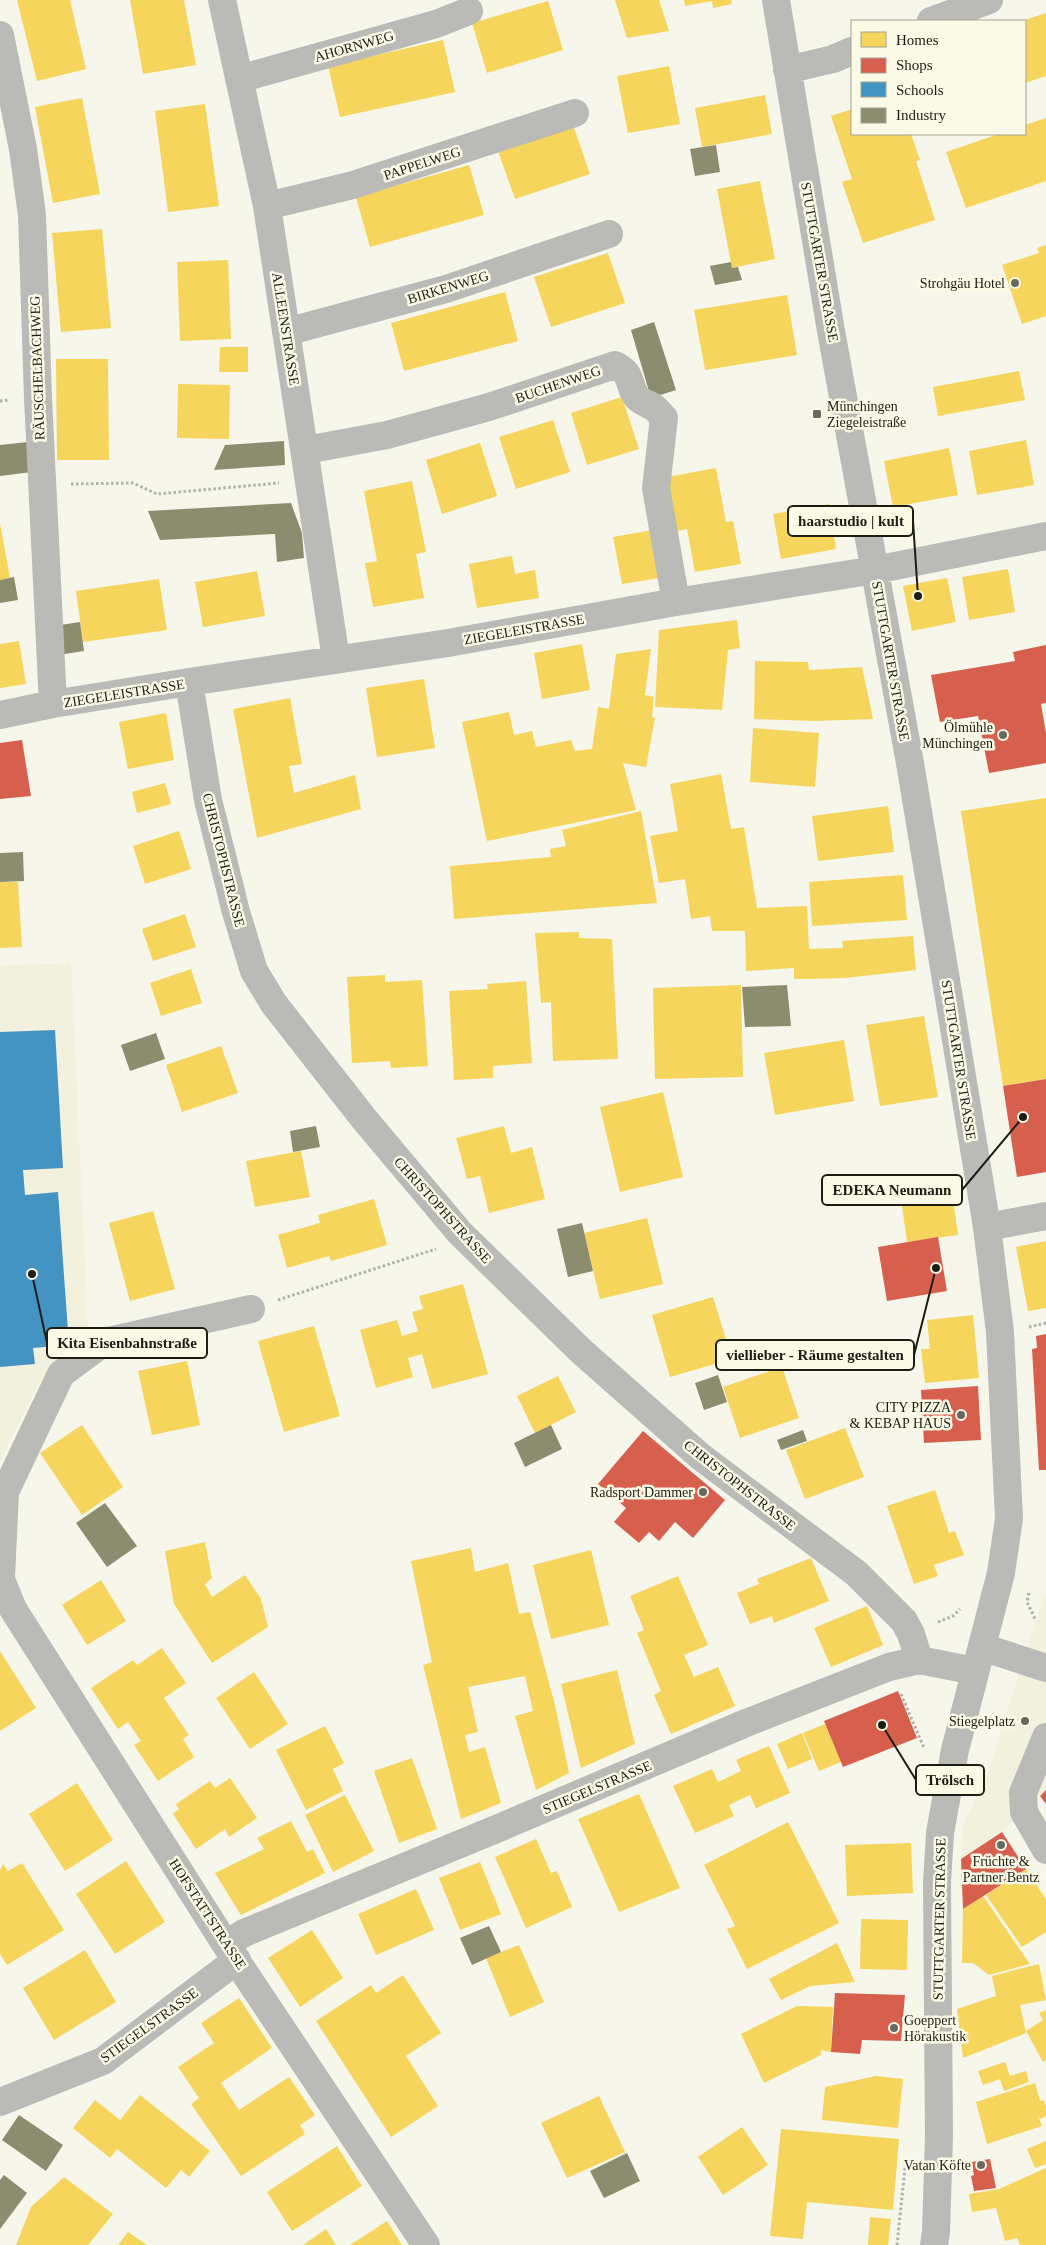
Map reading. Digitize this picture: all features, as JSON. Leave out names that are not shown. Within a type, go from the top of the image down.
[{"type":"street","name":"ALLEENSTRASSE","points":[[222,0],[267,206],[306,450],[336,659]]},
{"type":"street","name":"STUTTGARTER STRASSE","points":[[776,0],[910,763],[987,1227],[1000,1332],[1009,1518],[1001,1573],[955,1750],[940,1833],[937,1883],[938,2136],[936,2232],[934,2245]]},
{"type":"street","points":[[933,20],[989,0]]},
{"type":"street","name":"AHORNWEG","points":[[239,79],[436,24],[469,12]]},
{"type":"street","name":"RÄUSCHELBACHWEG","points":[[0,35],[23,149],[32,215],[53,704]]},
{"type":"street","points":[[787,70],[833,59],[851,51]]},
{"type":"street","name":"PAPPELWEG","points":[[267,206],[353,185],[575,113]]},
{"type":"street","name":"BIRKENWEG","points":[[286,332],[446,289],[609,234]]},
{"type":"street","name":"BUCHENWEG","points":[[306,450],[387,435],[480,410],[615,365],[624,370],[631,379],[636,396],[644,404],[654,407],[664,418],[656,488],[676,602]]},
{"type":"street","name":"ZIEGELEISTRASSE","points":[[0,715],[53,704],[189,682],[448,643],[676,602],[875,570],[1046,536]]},
{"type":"street","name":"CHRISTOPHSTRASSE","points":[[189,682],[208,800],[236,912],[254,971],[274,1004],[365,1120],[460,1233],[539,1312],[624,1391],[701,1457],[856,1573],[904,1621],[911,1634],[919,1660]]},
{"type":"street","points":[[987,1227],[1046,1216]]},
{"type":"street","name":"HOFSTATTSTRASSE","points":[[251,1309],[104,1342],[61,1374],[5,1492],[1,1578],[13,1609],[232,1952],[426,2245]]},
{"type":"street","name":"STIEGELSTRASSE","points":[[0,2102],[103,2061],[232,1952],[244,1933],[746,1723],[889,1666],[919,1660],[979,1659],[1034,1664]]},
{"type":"street","points":[[1046,1737],[1023,1793],[1024,1812],[1046,1850]]},
{"type":"path","points":[[43,485],[133,483],[157,494],[310,480]]},
{"type":"path","points":[[251,1309],[438,1248],[460,1233]]},
{"type":"path","points":[[1030,1586],[1028,1602],[1036,1621]]},
{"type":"path","points":[[911,1634],[953,1616],[965,1605]]},
{"type":"path","points":[[889,1666],[926,1752]]},
{"type":"path","points":[[897,2245],[906,2158]]},
{"type":"shaded area","points":[[71,963],[88,1334],[52,1365],[33,1394],[0,1461],[0,966]]},
{"type":"shaded area","name":"Stiegelplatz","points":[[1046,1594],[1046,1790],[1002,1832],[961,1859],[963,1824],[985,1781],[1044,1595]]},
{"type":"building: Homes","points":[[17,0],[70,0],[86,69],[37,81]]},
{"type":"building: Homes","points":[[130,0],[184,0],[196,65],[143,74]]},
{"type":"building: Homes","points":[[615,0],[659,0],[669,31],[627,38]]},
{"type":"building: Homes","points":[[684,0],[731,0],[732,4],[713,8],[712,1],[685,6]]},
{"type":"building: Homes","points":[[548,1],[563,50],[487,73],[472,23]]},
{"type":"building: Homes","points":[[1046,13],[1046,76],[1026,83],[1026,20]]},
{"type":"building: Homes","points":[[443,40],[455,92],[340,117],[328,66]]},
{"type":"building: Homes","points":[[669,66],[680,124],[628,133],[617,76]]},
{"type":"building: Homes","points":[[765,95],[772,134],[702,147],[695,108]]},
{"type":"building: Homes","points":[[82,98],[100,194],[53,203],[35,107]]},
{"type":"building: Homes","points":[[205,104],[219,206],[168,212],[155,111]]},
{"type":"building: Homes","points":[[851,109],[851,135],[911,135],[920,160],[916,161],[935,220],[863,243],[842,182],[852,179],[831,116]]},
{"type":"building: Homes","points":[[1046,118],[1046,181],[966,208],[946,152],[996,135],[1026,135],[1026,125]]},
{"type":"building: Homes","points":[[573,125],[590,174],[515,199],[498,151]]},
{"type":"building: Homes","points":[[469,165],[484,215],[370,247],[356,197]]},
{"type":"building: Homes","points":[[760,181],[775,259],[732,268],[717,189]]},
{"type":"building: Homes","points":[[102,229],[111,328],[61,332],[52,233]]},
{"type":"building: Homes","points":[[1046,245],[1046,316],[1022,324],[1002,265],[1039,253],[1037,248]]},
{"type":"building: Homes","points":[[608,253],[625,303],[551,327],[534,277]]},
{"type":"building: Homes","points":[[228,260],[231,339],[180,341],[177,262]]},
{"type":"building: Homes","points":[[505,292],[518,341],[404,371],[391,323]]},
{"type":"building: Homes","points":[[787,295],[797,355],[705,370],[694,310]]},
{"type":"building: Homes","points":[[220,347],[248,347],[248,372],[219,372]]},
{"type":"building: Homes","points":[[56,359],[108,359],[109,460],[57,460]]},
{"type":"building: Homes","points":[[1019,371],[1025,400],[938,416],[933,387]]},
{"type":"building: Homes","points":[[178,384],[230,385],[229,439],[177,438]]},
{"type":"building: Homes","points":[[622,397],[639,449],[587,465],[571,413]]},
{"type":"building: Homes","points":[[553,420],[570,472],[516,489],[499,437]]},
{"type":"building: Homes","points":[[1026,440],[1034,485],[977,495],[969,451]]},
{"type":"building: Homes","points":[[480,443],[497,496],[442,514],[426,460]]},
{"type":"building: Homes","points":[[949,448],[958,495],[893,507],[884,461]]},
{"type":"building: Homes","points":[[716,468],[726,522],[733,521],[741,564],[695,572],[687,529],[677,531],[667,477]]},
{"type":"building: Homes","points":[[412,481],[426,552],[416,554],[424,598],[373,607],[365,563],[377,561],[364,491]]},
{"type":"building: Homes","points":[[829,504],[836,549],[781,559],[773,514]]},
{"type":"building: Homes","points":[[0,523],[10,578],[0,580]]},
{"type":"building: Homes","points":[[658,529],[666,577],[622,584],[613,537]]},
{"type":"building: Homes","points":[[512,556],[515,574],[535,570],[539,598],[477,608],[469,564]]},
{"type":"building: Homes","points":[[1008,569],[1015,612],[969,620],[962,577]]},
{"type":"building: Homes","points":[[257,571],[265,616],[203,627],[195,582]]},
{"type":"building: Homes","points":[[947,578],[956,622],[912,631],[903,586]]},
{"type":"building: Homes","points":[[159,579],[167,630],[83,642],[76,591]]},
{"type":"building: Homes","points":[[737,620],[740,648],[728,650],[722,710],[655,707],[659,630]]},
{"type":"building: Homes","points":[[19,641],[26,684],[0,688],[0,644]]},
{"type":"building: Homes","points":[[582,644],[590,690],[542,699],[534,653]]},
{"type":"building: Homes","points":[[651,649],[645,695],[654,697],[652,717],[655,718],[646,767],[623,763],[636,810],[487,841],[462,722],[509,712],[514,735],[532,731],[536,747],[571,740],[575,751],[592,749],[598,707],[609,709],[616,654]]},
{"type":"building: Homes","points":[[755,661],[808,662],[809,670],[862,667],[873,719],[814,721],[754,719]]},
{"type":"building: Homes","points":[[424,679],[435,748],[377,757],[366,688]]},
{"type":"building: Homes","points":[[290,698],[302,764],[289,766],[294,793],[355,775],[361,809],[257,838],[233,709]]},
{"type":"building: Homes","points":[[166,713],[174,760],[128,769],[119,722]]},
{"type":"building: Homes","points":[[753,728],[819,733],[815,787],[750,782]]},
{"type":"building: Homes","points":[[721,774],[731,829],[744,827],[757,908],[807,906],[809,949],[843,948],[842,941],[913,936],[916,970],[845,978],[808,979],[794,979],[794,968],[746,971],[745,931],[712,931],[710,916],[691,919],[685,879],[659,883],[650,836],[678,831],[670,784]]},
{"type":"building: Homes","points":[[165,783],[171,804],[137,813],[132,792]]},
{"type":"building: Homes","points":[[1046,798],[1046,1079],[1003,1086],[961,811]]},
{"type":"building: Homes","points":[[888,806],[894,852],[818,861],[812,816]]},
{"type":"building: Homes","points":[[641,811],[657,903],[454,919],[450,866],[551,857],[550,849],[566,846],[562,830]]},
{"type":"building: Homes","points":[[179,831],[191,869],[145,884],[133,846]]},
{"type":"building: Homes","points":[[903,875],[907,920],[812,926],[809,882]]},
{"type":"building: Homes","points":[[0,882],[18,882],[22,947],[0,948]]},
{"type":"building: Homes","points":[[185,914],[196,947],[153,961],[142,929]]},
{"type":"building: Homes","points":[[579,932],[579,938],[612,939],[618,1059],[553,1061],[551,1002],[541,1003],[535,933]]},
{"type":"building: Homes","points":[[191,969],[202,1003],[161,1016],[150,983]]},
{"type":"building: Homes","points":[[385,975],[385,982],[422,980],[428,1066],[391,1068],[390,1061],[352,1063],[347,977]]},
{"type":"building: Homes","points":[[526,981],[532,1063],[493,1066],[493,1078],[454,1080],[449,991],[488,989],[487,984]]},
{"type":"building: Homes","points":[[741,985],[743,1077],[655,1079],[653,988]]},
{"type":"building: Homes","points":[[924,1016],[938,1097],[880,1106],[866,1025]]},
{"type":"building: Homes","points":[[844,1040],[854,1101],[775,1115],[764,1053]]},
{"type":"building: Homes","points":[[221,1046],[238,1093],[182,1112],[166,1065]]},
{"type":"building: Homes","points":[[663,1092],[683,1177],[620,1192],[600,1107]]},
{"type":"building: Homes","points":[[504,1126],[511,1153],[532,1147],[545,1199],[489,1213],[480,1176],[467,1179],[456,1138]]},
{"type":"building: Homes","points":[[301,1151],[310,1197],[255,1207],[246,1161]]},
{"type":"building: Homes","points":[[952,1192],[958,1235],[907,1242],[901,1199]]},
{"type":"building: Homes","points":[[374,1199],[387,1245],[331,1261],[329,1256],[287,1268],[278,1235],[320,1223],[318,1215]]},
{"type":"building: Homes","points":[[153,1211],[175,1289],[130,1301],[109,1223]]},
{"type":"building: Homes","points":[[647,1218],[663,1284],[600,1299],[584,1233]]},
{"type":"building: Homes","points":[[1046,1241],[1046,1308],[1028,1311],[1016,1247]]},
{"type":"building: Homes","points":[[463,1284],[488,1374],[432,1389],[422,1354],[408,1358],[413,1377],[376,1388],[360,1330],[397,1320],[402,1336],[418,1331],[412,1312],[423,1309],[419,1296]]},
{"type":"building: Homes","points":[[713,1297],[732,1359],[670,1377],[652,1315]]},
{"type":"building: Homes","points":[[973,1315],[979,1378],[925,1383],[921,1349],[930,1349],[927,1320]]},
{"type":"building: Homes","points":[[314,1326],[340,1416],[284,1432],[258,1341]]},
{"type":"building: Homes","points":[[187,1361],[200,1425],[152,1435],[138,1371]]},
{"type":"building: Homes","points":[[782,1367],[799,1418],[740,1438],[723,1387]]},
{"type":"building: Homes","points":[[558,1376],[576,1412],[535,1433],[517,1396]]},
{"type":"building: Homes","points":[[82,1425],[123,1487],[82,1515],[40,1453]]},
{"type":"building: Homes","points":[[845,1428],[864,1477],[805,1499],[786,1450]]},
{"type":"building: Homes","points":[[935,1490],[949,1533],[955,1531],[964,1555],[934,1565],[938,1576],[914,1584],[887,1506]]},
{"type":"building: Homes","points":[[205,1542],[212,1578],[205,1584],[212,1597],[245,1575],[261,1599],[268,1627],[212,1663],[174,1604],[165,1551]]},
{"type":"building: Homes","points":[[471,1548],[475,1572],[508,1563],[519,1614],[530,1612],[555,1705],[569,1773],[536,1790],[515,1716],[533,1711],[525,1676],[468,1687],[478,1732],[465,1735],[469,1752],[485,1747],[501,1803],[461,1819],[423,1665],[432,1662],[411,1561]]},
{"type":"building: Homes","points":[[591,1550],[609,1625],[551,1639],[533,1565]]},
{"type":"building: Homes","points":[[811,1558],[829,1601],[774,1623],[772,1616],[750,1624],[737,1593],[759,1584],[757,1579]]},
{"type":"building: Homes","points":[[678,1576],[708,1645],[684,1655],[694,1677],[718,1667],[735,1706],[671,1734],[654,1695],[661,1691],[637,1633],[644,1630],[630,1596]]},
{"type":"building: Homes","points":[[101,1580],[126,1621],[87,1645],[62,1605]]},
{"type":"building: Homes","points":[[867,1606],[883,1645],[831,1667],[814,1628]]},
{"type":"building: Homes","points":[[162,1648],[186,1683],[164,1698],[189,1735],[183,1739],[194,1757],[158,1781],[134,1745],[141,1741],[128,1722],[118,1729],[91,1688],[133,1660],[137,1665]]},
{"type":"building: Homes","points":[[0,1651],[36,1708],[0,1731]]},
{"type":"building: Homes","points":[[617,1670],[635,1744],[581,1768],[561,1684]]},
{"type":"building: Homes","points":[[254,1672],[288,1724],[250,1749],[216,1698]]},
{"type":"building: Homes","points":[[825,1724],[841,1762],[819,1771],[803,1733]]},
{"type":"building: Homes","points":[[325,1726],[344,1763],[333,1769],[343,1791],[306,1810],[276,1750]]},
{"type":"building: Homes","points":[[802,1733],[812,1759],[788,1769],[777,1744]]},
{"type":"building: Homes","points":[[769,1746],[790,1793],[756,1808],[750,1795],[729,1805],[734,1816],[695,1833],[673,1786],[712,1769],[718,1782],[741,1771],[736,1760]]},
{"type":"building: Homes","points":[[412,1758],[437,1829],[399,1843],[374,1771]]},
{"type":"building: Homes","points":[[230,1778],[257,1818],[229,1837],[225,1829],[196,1849],[173,1814],[179,1809],[176,1804],[210,1781],[215,1788]]},
{"type":"building: Homes","points":[[77,1783],[113,1840],[65,1871],[29,1814]]},
{"type":"building: Homes","points":[[639,1794],[680,1888],[619,1912],[578,1819]]},
{"type":"building: Homes","points":[[345,1795],[374,1851],[333,1872],[305,1815]]},
{"type":"building: Homes","points":[[291,1821],[307,1852],[313,1849],[325,1873],[241,1915],[215,1873],[264,1849],[257,1838]]},
{"type":"building: Homes","points":[[788,1822],[839,1923],[747,1969],[727,1929],[735,1926],[704,1865]]},
{"type":"building: Homes","points":[[536,1839],[551,1873],[557,1871],[572,1907],[526,1928],[495,1857]]},
{"type":"building: Homes","points":[[911,1843],[913,1893],[847,1896],[845,1845]]},
{"type":"building: Homes","points":[[126,1861],[165,1922],[115,1954],[76,1894]]},
{"type":"building: Homes","points":[[480,1862],[501,1914],[460,1930],[439,1878]]},
{"type":"building: Homes","points":[[22,1863],[64,1930],[7,1965],[0,1954],[0,1870],[3,1864],[8,1871]]},
{"type":"building: Homes","points":[[1026,1869],[1046,1899],[1046,1932],[1022,1947],[986,1895]]},
{"type":"building: Homes","points":[[416,1889],[434,1930],[376,1955],[358,1914]]},
{"type":"building: Homes","points":[[983,1896],[1030,1964],[989,1975],[973,1963],[962,1963],[963,1909]]},
{"type":"building: Homes","points":[[861,1919],[908,1920],[907,1970],[860,1969]]},
{"type":"building: Homes","points":[[312,1930],[343,1978],[300,2007],[268,1958]]},
{"type":"building: Homes","points":[[837,1943],[855,1982],[810,1986],[781,2000],[769,1979]]},
{"type":"building: Homes","points":[[519,1945],[544,2002],[510,2017],[486,1958]]},
{"type":"building: Homes","points":[[85,1950],[116,2002],[54,2040],[23,1988]]},
{"type":"building: Homes","points":[[1039,1964],[1046,2000],[1020,2005],[1026,2033],[963,2058],[957,2009],[996,1996],[992,1976]]},
{"type":"building: Homes","points":[[403,1975],[441,2033],[406,2056],[438,2106],[391,2137],[316,2021],[371,1985],[376,1993]]},
{"type":"building: Homes","points":[[239,1998],[272,2048],[221,2083],[239,2110],[289,2077],[315,2115],[300,2125],[305,2134],[241,2176],[191,2104],[199,2098],[178,2067],[214,2043],[201,2023]]},
{"type":"building: Homes","points":[[797,2006],[833,2007],[831,2052],[821,2050],[821,2055],[764,2083],[741,2034]]},
{"type":"building: Homes","points":[[1046,2010],[1046,2060],[1043,2062],[1026,2031],[1043,2020],[1039,2013]]},
{"type":"building: Homes","points":[[1005,2062],[1010,2076],[1026,2071],[1029,2082],[1004,2091],[1000,2079],[983,2085],[978,2071]]},
{"type":"building: Homes","points":[[876,2076],[903,2079],[898,2128],[822,2120],[825,2087]]},
{"type":"building: Homes","points":[[1035,2083],[1040,2101],[1044,2100],[1046,2107],[1046,2116],[1040,2119],[1038,2115],[1042,2126],[987,2144],[976,2102]]},
{"type":"building: Homes","points":[[140,2095],[210,2151],[189,2177],[181,2170],[166,2188],[117,2149],[110,2158],[73,2128],[95,2100],[120,2120]]},
{"type":"building: Homes","points":[[599,2096],[625,2152],[567,2178],[541,2123]]},
{"type":"building: Homes","points":[[742,2127],[768,2165],[723,2195],[698,2157]]},
{"type":"building: Homes","points":[[781,2129],[899,2139],[893,2210],[807,2202],[803,2239],[770,2236]]},
{"type":"building: Homes","points":[[1046,2141],[1046,2164],[1035,2168],[1027,2149]]},
{"type":"building: Homes","points":[[337,2146],[362,2186],[292,2231],[267,2192]]},
{"type":"building: Homes","points":[[1046,2168],[1046,2245],[1020,2245],[1017,2238],[1005,2241],[996,2208],[972,2212],[969,2194],[999,2189]]},
{"type":"building: Homes","points":[[64,2177],[113,2214],[88,2245],[16,2245],[31,2207]]},
{"type":"building: Homes","points":[[870,2217],[891,2219],[888,2245],[868,2245]]},
{"type":"building: Homes","points":[[387,2221],[402,2245],[349,2245],[358,2240]]},
{"type":"building: Homes","points":[[326,2229],[336,2245],[303,2245]]},
{"type":"building: Homes","points":[[128,2232],[147,2245],[118,2245]]},
{"type":"building: Shops","points":[[1046,645],[1046,703],[1041,704],[1046,733],[1046,763],[989,773],[978,716],[940,722],[931,675],[1015,661],[1013,652]]},
{"type":"building: Shops","points":[[22,740],[31,796],[0,799],[0,743]]},
{"type":"building: Shops","points":[[1046,1079],[1046,1172],[1017,1177],[1003,1086]]},
{"type":"building: Shops","points":[[938,1237],[947,1291],[887,1301],[878,1247]]},
{"type":"building: Shops","points":[[1046,1334],[1046,1470],[1039,1470],[1032,1349],[1037,1348],[1036,1336]]},
{"type":"building: Shops","points":[[978,1386],[981,1440],[924,1443],[921,1390]]},
{"type":"building: Shops","points":[[643,1431],[725,1500],[693,1538],[675,1522],[659,1541],[649,1532],[639,1543],[614,1522],[626,1508],[598,1484]]},
{"type":"building: Shops","points":[[898,1691],[917,1738],[843,1767],[824,1721]]},
{"type":"building: Shops","points":[[1046,1790],[1046,1804],[1040,1796]]},
{"type":"building: Shops","points":[[1002,1832],[1026,1869],[963,1909],[961,1859]]},
{"type":"building: Shops","points":[[835,1993],[905,1995],[901,2041],[862,2040],[860,2054],[831,2052]]},
{"type":"building: Shops","points":[[990,2159],[996,2188],[974,2191],[971,2176],[974,2175],[971,2162]]},
{"type":"building: Schools","points":[[55,1030],[63,1168],[23,1170],[25,1195],[58,1192],[69,1345],[33,1348],[35,1364],[0,1367],[0,1032]]},
{"type":"building: Industry","points":[[716,145],[720,172],[695,176],[690,149]]},
{"type":"building: Industry","points":[[731,262],[732,268],[738,267],[742,280],[715,285],[710,266]]},
{"type":"building: Industry","points":[[654,322],[676,390],[651,398],[631,330]]},
{"type":"building: Industry","points":[[284,441],[285,465],[214,470],[225,445]]},
{"type":"building: Industry","points":[[28,442],[32,472],[0,476],[0,445]]},
{"type":"building: Industry","points":[[291,503],[302,533],[304,558],[277,562],[275,534],[160,540],[148,511]]},
{"type":"building: Industry","points":[[14,577],[18,600],[0,603],[0,580]]},
{"type":"building: Industry","points":[[80,622],[84,651],[58,655],[54,626]]},
{"type":"building: Industry","points":[[23,852],[24,881],[0,882],[0,853]]},
{"type":"building: Industry","points":[[787,985],[791,1026],[745,1027],[742,987]]},
{"type":"building: Industry","points":[[156,1033],[165,1059],[130,1071],[121,1045]]},
{"type":"building: Industry","points":[[316,1126],[320,1147],[293,1152],[290,1131]]},
{"type":"building: Industry","points":[[582,1223],[593,1271],[568,1277],[557,1229]]},
{"type":"building: Industry","points":[[718,1375],[727,1402],[704,1410],[695,1383]]},
{"type":"building: Industry","points":[[551,1425],[562,1449],[525,1467],[514,1443]]},
{"type":"building: Industry","points":[[803,1430],[807,1441],[781,1450],[777,1440]]},
{"type":"building: Industry","points":[[105,1503],[137,1546],[107,1567],[76,1523]]},
{"type":"building: Industry","points":[[489,1926],[501,1952],[472,1965],[460,1938]]},
{"type":"building: Industry","points":[[19,2115],[63,2145],[46,2171],[2,2140]]},
{"type":"building: Industry","points":[[627,2153],[640,2181],[604,2198],[590,2171]]},
{"type":"building: Industry","points":[[4,2175],[27,2193],[0,2229],[0,2180]]},
{"type":"place","name":"Strohgäu Hotel","points":[[1015,283]]},
{"type":"place","name":"Münchingen Ziegeleistraße","points":[[817,414]]},
{"type":"place","name":"haarstudio | kult","points":[[918,596]]},
{"type":"place","name":"Ölmühle Münchingen","points":[[1003,735]]},
{"type":"place","name":"EDEKA Neumann","points":[[1023,1117]]},
{"type":"place","name":"viellieber - Räume gestalten","points":[[936,1268]]},
{"type":"place","name":"Kita Eisenbahnstraße","points":[[32,1274]]},
{"type":"place","name":"CITY PIZZA & KEBAP HAUS","points":[[961,1415]]},
{"type":"place","name":"Radsport Dammer","points":[[703,1492]]},
{"type":"place","name":"Stiegelplatz","points":[[1025,1721]]},
{"type":"place","name":"Trölsch","points":[[882,1725]]},
{"type":"place","name":"Früchte & Partner Bentz","points":[[1001,1845]]},
{"type":"place","name":"Goeppert Hörakustik","points":[[894,2028]]},
{"type":"place","name":"Vatan Köfte","points":[[981,2165]]}]
